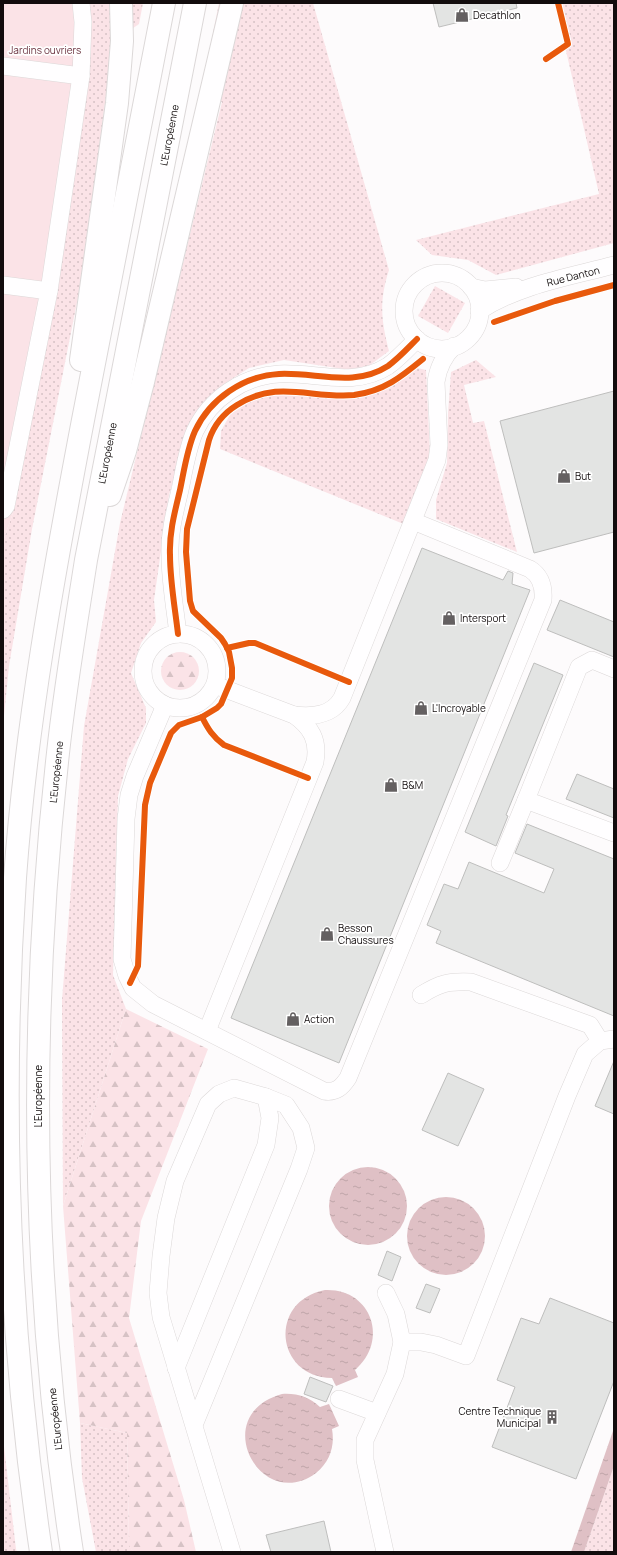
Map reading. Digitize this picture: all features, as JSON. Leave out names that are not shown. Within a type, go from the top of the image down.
[{"type":"highway","points":[[61,538],[78,380],[117,103],[122,41],[122,3]]},
{"type":"highway","points":[[41,1552],[17,1358],[9,1217],[5,1098],[11,936],[19,829],[39,664],[61,538],[164,3]]},
{"type":"highway","name":"L'Européenne","points":[[72,1552],[49,1369],[39,1208],[38,1062],[43,928],[52,802],[67,680],[86,560],[195,3]]},
{"type":"highway","points":[[86,560],[125,451],[153,340],[232,3]]},
{"type":"street","points":[[3,510],[6,506],[49,291],[81,76],[83,22],[81,3]]},
{"type":"street","points":[[3,66],[81,76]]},
{"type":"street","name":"Rue Danton","points":[[479,311],[495,302],[533,286],[614,265]]},
{"type":"street","points":[[442,273],[458,277],[471,287],[477,298],[479,311],[477,323],[472,333],[464,341],[454,346],[443,348],[432,347],[417,339],[409,330],[404,312],[408,294],[416,284],[431,274],[442,273]]},
{"type":"street","points":[[3,285],[49,291]]},
{"type":"street","name":"Rue Danton","points":[[471,287],[484,290],[533,286]]},
{"type":"street","points":[[178,634],[170,557],[172,524],[192,441],[199,424],[212,406],[230,391],[250,380],[259,377],[287,374],[352,378],[372,374],[396,360],[417,339]]},
{"type":"street","points":[[294,715],[307,716],[322,714],[338,704],[413,521],[439,452],[435,390],[437,374],[445,356],[454,346]]},
{"type":"street","points":[[166,705],[138,766],[128,802],[126,818],[122,959],[127,976],[133,988],[153,1004],[324,1091],[335,1091],[344,1084],[348,1078],[543,600],[542,586],[535,572],[413,521]]},
{"type":"street","points":[[178,634],[199,638],[211,649],[215,659],[218,669],[215,685],[209,694],[197,704],[181,708],[166,705],[148,690],[144,679],[145,661],[149,651],[157,642],[167,636],[178,634]]},
{"type":"street","points":[[500,863],[579,667],[592,660],[614,669]]},
{"type":"street","points":[[206,1031],[315,762],[316,750],[313,736],[304,722],[294,715],[215,685]]},
{"type":"street","points":[[526,800],[614,834]]},
{"type":"street","points":[[402,1342],[421,1342],[466,1356],[567,1096],[585,1054],[607,1040],[590,1025],[472,982],[455,981],[437,985],[421,995]]},
{"type":"street","points":[[194,1425],[299,1169],[306,1148],[301,1128],[286,1105],[266,1097],[234,1088],[218,1094],[208,1104],[175,1180],[166,1218],[158,1293],[161,1317],[232,1552]]},
{"type":"street","points":[[176,1368],[266,1145],[270,1118],[266,1097]]},
{"type":"street","points":[[385,1552],[365,1460],[365,1440],[395,1374],[402,1342],[396,1314],[386,1293]]},
{"type":"street","points":[[339,1399],[377,1413]]},
{"type":"green space","name":"Jardins ouvriers","points":[[3,3],[88,3],[51,306],[13,513],[3,541]]},
{"type":"green space","points":[[88,3],[143,3],[139,24],[113,42],[82,277],[32,529],[9,666],[3,726],[3,541],[13,513]]},
{"type":"green space","points":[[219,3],[313,3],[389,270],[382,301],[382,310],[384,330],[389,351],[370,365],[350,370],[284,360],[249,368],[224,384],[190,425],[169,495],[154,600],[156,622],[141,643],[131,673],[146,708],[146,723],[128,759],[118,796],[113,975],[126,1009],[63,1206],[62,1000],[84,726],[120,523],[222,102],[200,97]]},
{"type":"green space","points":[[555,3],[614,3],[614,243],[496,275],[468,260],[432,255],[416,240],[599,194]]},
{"type":"green space","points":[[435,286],[465,303],[448,333],[418,316]]},
{"type":"green space","points":[[476,360],[496,377],[464,385],[473,423],[484,421],[517,552],[436,519],[436,500],[447,463],[451,372]]},
{"type":"green space","points":[[409,366],[426,370],[430,454],[423,485],[406,525],[220,449],[221,431],[232,411],[259,395],[290,389],[345,393],[371,391]]},
{"type":"green space","points":[[176,652],[184,652],[191,655],[196,660],[199,671],[196,682],[191,687],[184,690],[176,690],[169,687],[164,682],[161,675],[161,667],[164,660],[169,655]]},
{"type":"green space","points":[[126,1009],[208,1049],[141,1221],[129,1318],[184,1500],[196,1552],[133,1552],[129,1545],[127,1433],[80,1423],[63,1206]]},
{"type":"green space","points":[[80,1423],[127,1433],[129,1544],[133,1552],[96,1552],[82,1478]]},
{"type":"green space","points":[[3,1438],[16,1549],[17,1552],[3,1552]]},
{"type":"green space","points":[[614,1466],[614,1552],[584,1552]]},
{"type":"water","points":[[368,1167],[383,1170],[390,1174],[400,1184],[404,1191],[407,1206],[404,1221],[400,1228],[390,1238],[383,1242],[368,1245],[353,1242],[346,1238],[336,1228],[332,1221],[329,1206],[332,1191],[336,1184],[346,1174],[353,1170]]},
{"type":"water","points":[[446,1197],[461,1200],[468,1204],[478,1214],[482,1221],[485,1236],[482,1251],[478,1258],[468,1268],[461,1272],[446,1275],[431,1272],[424,1268],[414,1258],[410,1251],[407,1236],[410,1221],[414,1214],[424,1204],[431,1200]]},
{"type":"water","points":[[325,1290],[341,1292],[354,1297],[364,1307],[370,1318],[373,1331],[372,1345],[366,1358],[355,1370],[358,1377],[336,1386],[332,1378],[313,1374],[299,1365],[290,1353],[286,1338],[287,1322],[294,1308],[307,1297]]},
{"type":"water","points":[[282,1394],[302,1396],[320,1407],[329,1404],[339,1426],[332,1429],[332,1447],[325,1464],[316,1473],[296,1482],[277,1481],[261,1472],[250,1457],[245,1439],[248,1421],[260,1405]]},
{"type":"water","points":[[614,1428],[614,1466],[584,1552],[571,1552]]},
{"type":"building","name":"Decathlon","points":[[433,3],[516,3],[517,8],[439,27]]},
{"type":"building","name":"But","points":[[614,391],[614,532],[534,553],[500,421]]},
{"type":"building","points":[[422,548],[503,580],[508,571],[513,573],[512,584],[530,590],[339,1063],[231,1018]]},
{"type":"building","points":[[560,600],[614,622],[614,657],[547,630]]},
{"type":"building","points":[[534,663],[563,675],[506,815],[508,816],[496,846],[465,832]]},
{"type":"building","points":[[577,774],[614,789],[614,818],[566,799]]},
{"type":"building","points":[[527,824],[614,859],[614,1016],[436,943],[441,931],[427,925],[444,884],[458,889],[469,862],[544,893],[554,869],[515,853]]},
{"type":"building","points":[[614,1061],[614,1114],[595,1106]]},
{"type":"building","points":[[448,1073],[484,1089],[458,1146],[422,1130]]},
{"type":"building","points":[[387,1251],[401,1257],[392,1281],[378,1275]]},
{"type":"building","points":[[426,1284],[440,1289],[430,1313],[416,1308]]},
{"type":"building","name":"Centre Technique Municipal","points":[[550,1298],[614,1323],[614,1381],[576,1479],[492,1447],[515,1387],[497,1380],[521,1318],[539,1324]]},
{"type":"building","points":[[310,1377],[333,1386],[326,1402],[304,1394]]},
{"type":"building","points":[[324,1521],[331,1552],[271,1552],[266,1535]]},
{"type":"cycle path","points":[[546,59],[568,44],[558,3]]},
{"type":"cycle path","points":[[494,322],[555,301],[614,285]]},
{"type":"cycle path","points":[[178,634],[171,575],[171,530],[190,445],[201,419],[209,409],[229,391],[241,384],[266,376],[293,374],[348,378],[375,373],[392,363],[417,339]]},
{"type":"cycle path","points":[[130,983],[138,966],[145,805],[150,783],[171,733],[179,725],[202,717],[217,708],[221,704],[232,678],[229,652],[225,644],[221,638],[193,611],[190,601],[186,552],[187,529],[211,435],[217,424],[228,412],[252,397],[281,391],[338,396],[365,393],[383,387],[392,382],[423,359]]},
{"type":"cycle path","points":[[227,648],[255,643],[349,682]]},
{"type":"cycle path","points":[[202,717],[211,732],[224,745],[308,778]]},
{"type":"place","name":"Decathlon","points":[[462,15]]},
{"type":"place","name":"But","points":[[564,476]]},
{"type":"place","name":"Intersport","points":[[449,618]]},
{"type":"place","name":"L'Incroyable","points":[[421,708]]},
{"type":"place","name":"B&M","points":[[391,785]]},
{"type":"place","name":"Besson Chaussures","points":[[327,934]]},
{"type":"place","name":"Action","points":[[293,1019]]},
{"type":"place","name":"Centre Technique Municipal","points":[[552,1417]]}]
